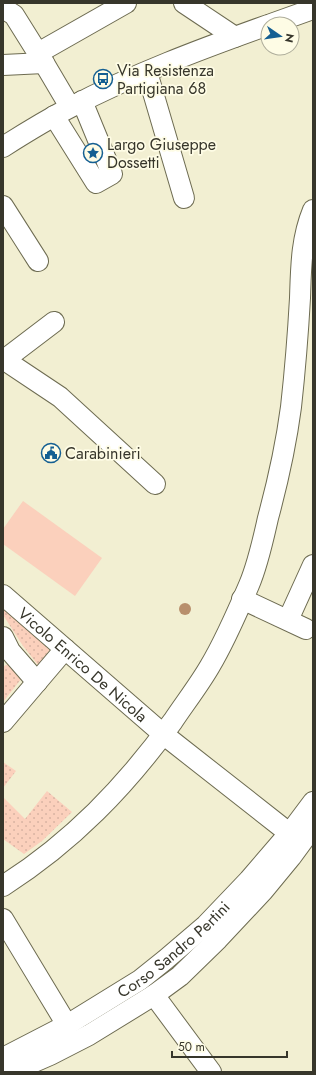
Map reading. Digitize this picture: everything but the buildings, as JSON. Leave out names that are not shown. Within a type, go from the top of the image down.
[{"type":"street","points":[[3,65],[41,58],[126,3]]},
{"type":"street","points":[[184,3],[235,37]]},
{"type":"street","points":[[3,8],[14,15],[41,58],[68,108]]},
{"type":"street","points":[[293,16],[313,9]]},
{"type":"street","points":[[3,147],[68,108],[147,72],[260,28]]},
{"type":"street","points":[[147,72],[184,198]]},
{"type":"street","points":[[3,206],[38,261]]},
{"type":"street","points":[[3,886],[42,860],[82,826],[123,784],[163,734],[209,668],[222,645],[249,584],[260,549],[285,449],[291,405],[300,300],[302,253],[307,228],[313,210]]},
{"type":"street","points":[[54,322],[3,359],[60,397],[154,484]]},
{"type":"street","points":[[288,620],[313,565]]},
{"type":"street","name":"Vicolo Enrico De Nicola","points":[[3,595],[163,734],[289,833]]},
{"type":"street","points":[[242,599],[306,629]]},
{"type":"street","points":[[5,649],[37,682]]},
{"type":"street","points":[[3,722],[65,649]]},
{"type":"street","name":"Corso Sandro Pertini","points":[[3,1058],[67,1025],[140,980],[189,940],[206,925],[249,880],[313,802]]},
{"type":"street","name":"Corso Sandro Pertini","points":[[11,1072],[50,1055],[83,1038],[154,995],[180,976],[218,939],[263,891],[313,827]]},
{"type":"street","points":[[3,920],[67,1025]]},
{"type":"street","name":"Corso Sandro Pertini","points":[[154,995],[211,1072]]},
{"type":"shaded area","points":[[23,501],[102,558],[75,596],[3,544],[3,529]]},
{"type":"shaded area","points":[[3,607],[49,648],[50,650],[38,665],[23,646],[3,615]]},
{"type":"shaded area","points":[[10,664],[22,678],[3,702],[3,667]]},
{"type":"shaded area","points":[[3,762],[16,771],[3,788]]},
{"type":"shaded area","points":[[47,791],[72,812],[42,841],[24,854],[3,839],[3,797],[25,819]]},
{"type":"place","name":"Via Resistenza Partigiana 68","points":[[103,79]]},
{"type":"place","name":"Largo Giuseppe Dossetti","points":[[93,153]]},
{"type":"place","name":"Carabinieri","points":[[51,453]]}]
